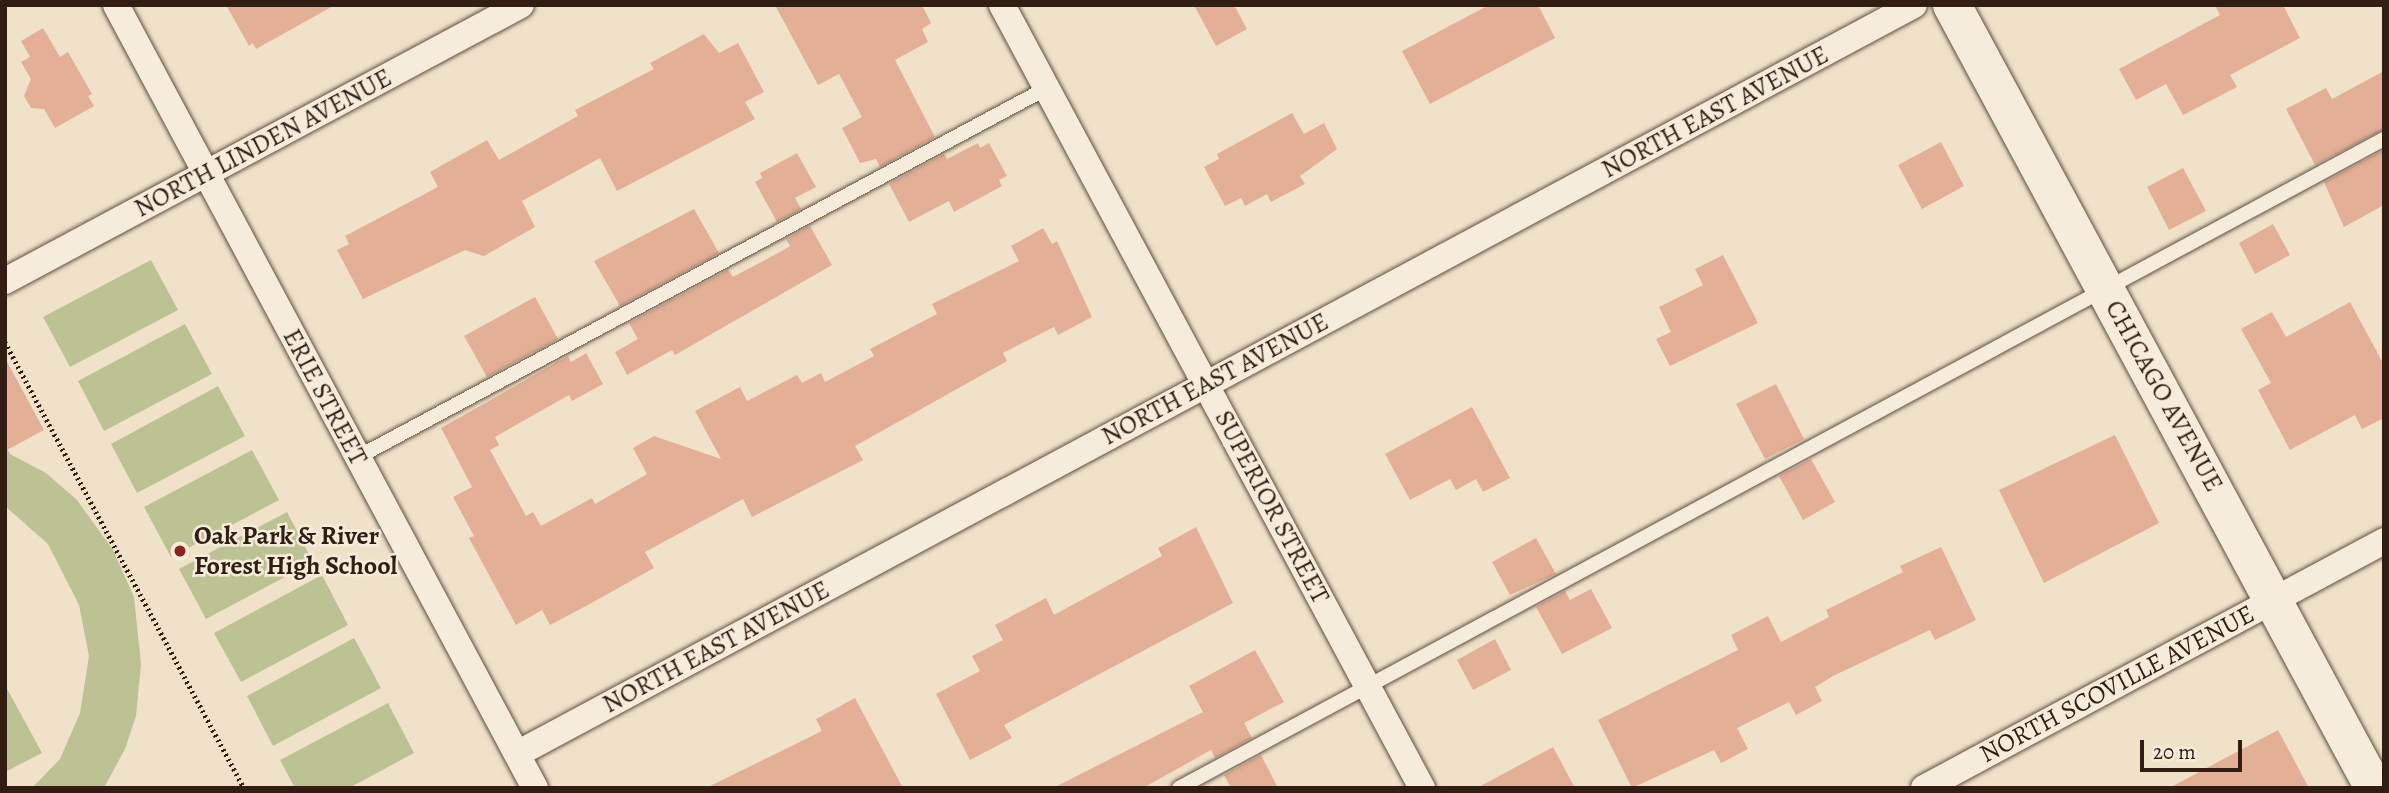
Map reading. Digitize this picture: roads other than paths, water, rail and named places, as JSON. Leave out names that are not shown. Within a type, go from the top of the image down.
[{"type":"main road","name":"CHICAGO AVENUE","points":[[1952,5],[2374,788]]},
{"type":"street","name":"ERIE STREET","points":[[116,5],[535,788]]},
{"type":"street","name":"NORTH LINDEN AVENUE","points":[[5,281],[521,5]]},
{"type":"street","name":"SUPERIOR STREET","points":[[1002,5],[1422,788]]},
{"type":"street","name":"NORTH EAST AVENUE","points":[[517,754],[1914,5]]},
{"type":"street","name":"NORTH SCOVILLE AVENUE","points":[[1924,788],[2384,541]]},
{"type":"lane","points":[[358,457],[1047,88]]},
{"type":"lane","points":[[1179,788],[2384,139]]},
{"type":"place","name":"Oak Park & River Forest High School","points":[[180,551]]}]
